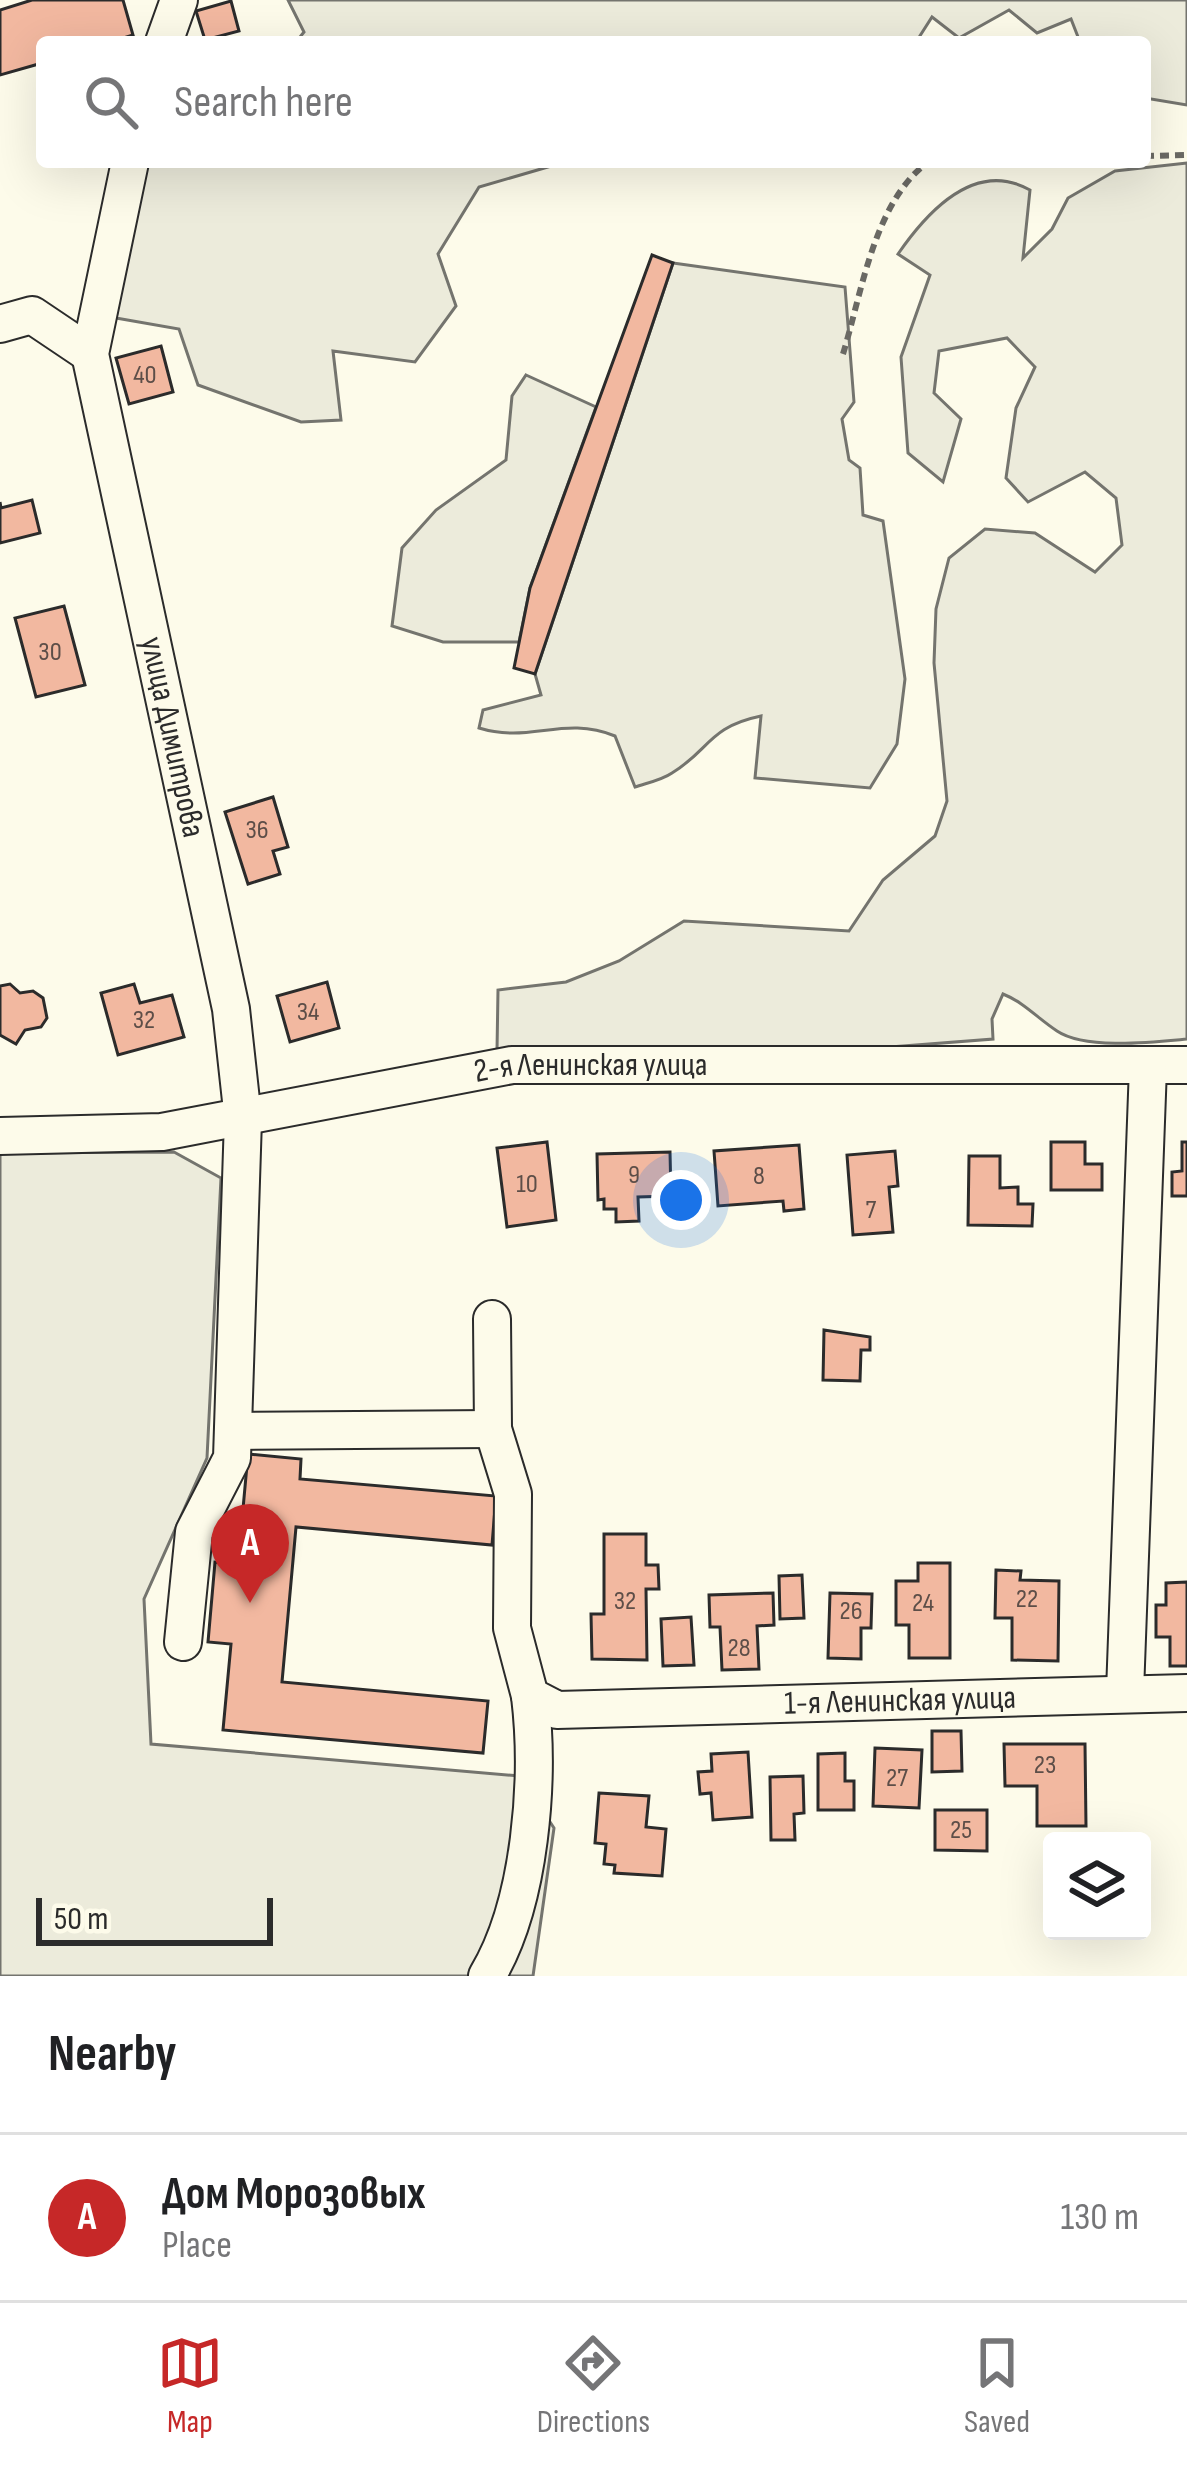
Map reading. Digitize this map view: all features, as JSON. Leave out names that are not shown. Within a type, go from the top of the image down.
[{"type":"street","points":[[166,36],[179,0]]},
{"type":"street","points":[[0,324],[32,315],[90,354],[129,168]]},
{"type":"street","name":"улица Димитрова","points":[[90,354],[231,1009],[243,1119],[232,1458],[194,1532],[183,1642]]},
{"type":"street","name":"2-я Ленинская улица","points":[[0,1136],[162,1132],[512,1065],[1187,1065]]},
{"type":"street","points":[[1125,1692],[1148,1067]]},
{"type":"street","points":[[487,1976],[524,1873],[535,1742],[530,1696],[512,1628],[512,1494],[493,1429],[492,1318]]},
{"type":"street","points":[[233,1431],[493,1429]]},
{"type":"street","name":"1-я Ленинская улица","points":[[530,1696],[556,1710],[1187,1693]]},
{"type":"path","points":[[1151,156],[1187,155]]},
{"type":"path","points":[[843,354],[881,231],[908,177],[920,168]]},
{"type":"shaded area","points":[[288,0],[1187,0],[1187,105],[1151,99],[1151,36],[1078,36],[1071,19],[1037,33],[1009,10],[963,36],[932,17],[920,36],[301,36],[304,32]]},
{"type":"shaded area","points":[[1187,163],[1187,1039],[1084,1041],[1057,1031],[1003,994],[992,1019],[993,1039],[774,1056],[497,1051],[498,990],[566,982],[619,961],[684,921],[849,931],[883,880],[935,836],[947,801],[934,663],[936,609],[949,558],[985,529],[1035,533],[1095,572],[1122,545],[1116,498],[1085,472],[1028,502],[1006,478],[1016,408],[1035,367],[1007,338],[939,351],[934,393],[961,419],[943,482],[908,453],[901,357],[930,275],[898,254],[938,207],[990,181],[1030,190],[1023,258],[1052,229],[1068,198],[1115,171]]},
{"type":"shaded area","points":[[141,168],[544,168],[479,187],[438,254],[456,306],[415,362],[333,351],[341,420],[301,422],[198,385],[179,329],[116,318]]},
{"type":"shaded area","points":[[673,263],[845,287],[854,402],[842,419],[849,460],[860,468],[863,515],[883,521],[905,679],[897,744],[870,788],[755,778],[761,716],[730,726],[672,773],[635,787],[615,736],[579,728],[515,733],[479,728],[483,710],[541,695],[535,674]]},
{"type":"shaded area","points":[[526,375],[596,407],[530,588],[519,642],[443,642],[392,626],[402,548],[436,510],[506,460],[512,396]]},
{"type":"shaded area","points":[[174,1152],[221,1178],[207,1458],[144,1599],[151,1744],[520,1776],[554,1828],[533,1976],[0,1976],[0,1153]]},
{"type":"building","points":[[32,0],[123,0],[133,35],[36,36],[36,65],[0,75],[0,10]]},
{"type":"building","points":[[231,1],[239,31],[204,36],[196,11]]},
{"type":"building","points":[[652,255],[673,263],[535,674],[514,668],[530,588]]},
{"type":"building","points":[[161,346],[173,392],[129,404],[116,358]]},
{"type":"building","points":[[32,500],[40,533],[0,543],[0,502],[1,508]]},
{"type":"building","points":[[64,606],[85,685],[36,697],[15,618]]},
{"type":"building","points":[[273,797],[288,847],[273,851],[280,874],[248,884],[225,812]]},
{"type":"building","points":[[327,982],[339,1028],[290,1042],[277,996]]},
{"type":"building","points":[[10,984],[20,993],[33,991],[43,998],[47,1018],[41,1027],[25,1030],[16,1044],[0,1035],[0,986]]},
{"type":"building","points":[[134,984],[140,1003],[172,995],[184,1037],[118,1055],[101,993]]},
{"type":"building","points":[[547,1142],[556,1220],[507,1227],[497,1148]]},
{"type":"building","points":[[1051,1142],[1085,1142],[1085,1164],[1102,1164],[1102,1190],[1051,1190]]},
{"type":"building","points":[[1182,1142],[1187,1142],[1187,1196],[1172,1196],[1172,1172],[1182,1171]]},
{"type":"building","points":[[799,1145],[804,1209],[784,1211],[783,1201],[718,1206],[714,1151]]},
{"type":"building","points":[[895,1151],[898,1186],[889,1187],[893,1232],[853,1235],[847,1155]]},
{"type":"building","points":[[670,1152],[671,1196],[638,1197],[639,1221],[616,1222],[616,1209],[604,1209],[604,1199],[598,1200],[597,1154]]},
{"type":"building","points":[[969,1156],[1000,1156],[1000,1188],[1018,1187],[1018,1204],[1033,1204],[1032,1226],[968,1225]]},
{"type":"building","points":[[824,1330],[870,1337],[870,1350],[861,1350],[860,1381],[823,1380]]},
{"type":"building","points":[[248,1454],[301,1459],[300,1479],[496,1496],[492,1545],[296,1527],[282,1682],[488,1701],[483,1753],[223,1730],[231,1644],[208,1642],[215,1562],[238,1564]]},
{"type":"building","points":[[604,1534],[646,1534],[646,1565],[658,1565],[659,1589],[646,1589],[647,1660],[592,1659],[591,1614],[604,1614]]},
{"type":"building","points":[[918,1563],[950,1563],[950,1658],[909,1658],[909,1625],[896,1625],[896,1581],[918,1581]]},
{"type":"building","points":[[996,1570],[1021,1571],[1020,1580],[1059,1581],[1058,1661],[1012,1660],[1012,1618],[995,1618]]},
{"type":"building","points":[[802,1575],[804,1618],[780,1619],[779,1576]]},
{"type":"building","points":[[1187,1582],[1187,1666],[1170,1666],[1170,1637],[1156,1637],[1156,1605],[1166,1605],[1166,1583]]},
{"type":"building","points":[[773,1593],[774,1625],[757,1626],[759,1669],[722,1670],[720,1627],[710,1627],[709,1595]]},
{"type":"building","points":[[830,1593],[872,1594],[871,1628],[861,1628],[861,1659],[828,1658]]},
{"type":"building","points":[[691,1617],[694,1665],[663,1666],[661,1619]]},
{"type":"building","points":[[932,1731],[961,1731],[962,1771],[932,1772]]},
{"type":"building","points":[[1004,1744],[1085,1744],[1086,1826],[1037,1826],[1037,1786],[1005,1786]]},
{"type":"building","points":[[875,1748],[922,1750],[919,1808],[873,1806]]},
{"type":"building","points":[[748,1752],[752,1817],[713,1820],[711,1793],[700,1794],[698,1772],[712,1771],[711,1754]]},
{"type":"building","points":[[845,1753],[845,1781],[854,1781],[854,1810],[818,1810],[818,1754]]},
{"type":"building","points":[[803,1776],[804,1813],[794,1814],[795,1840],[771,1840],[770,1777]]},
{"type":"building","points":[[599,1793],[649,1796],[646,1827],[666,1829],[662,1876],[614,1873],[615,1865],[604,1864],[606,1844],[595,1843]]},
{"type":"building","points":[[935,1810],[987,1810],[987,1851],[935,1850]]},
{"type":"place","name":"Дом Морозовых","points":[[250,1603]]}]
